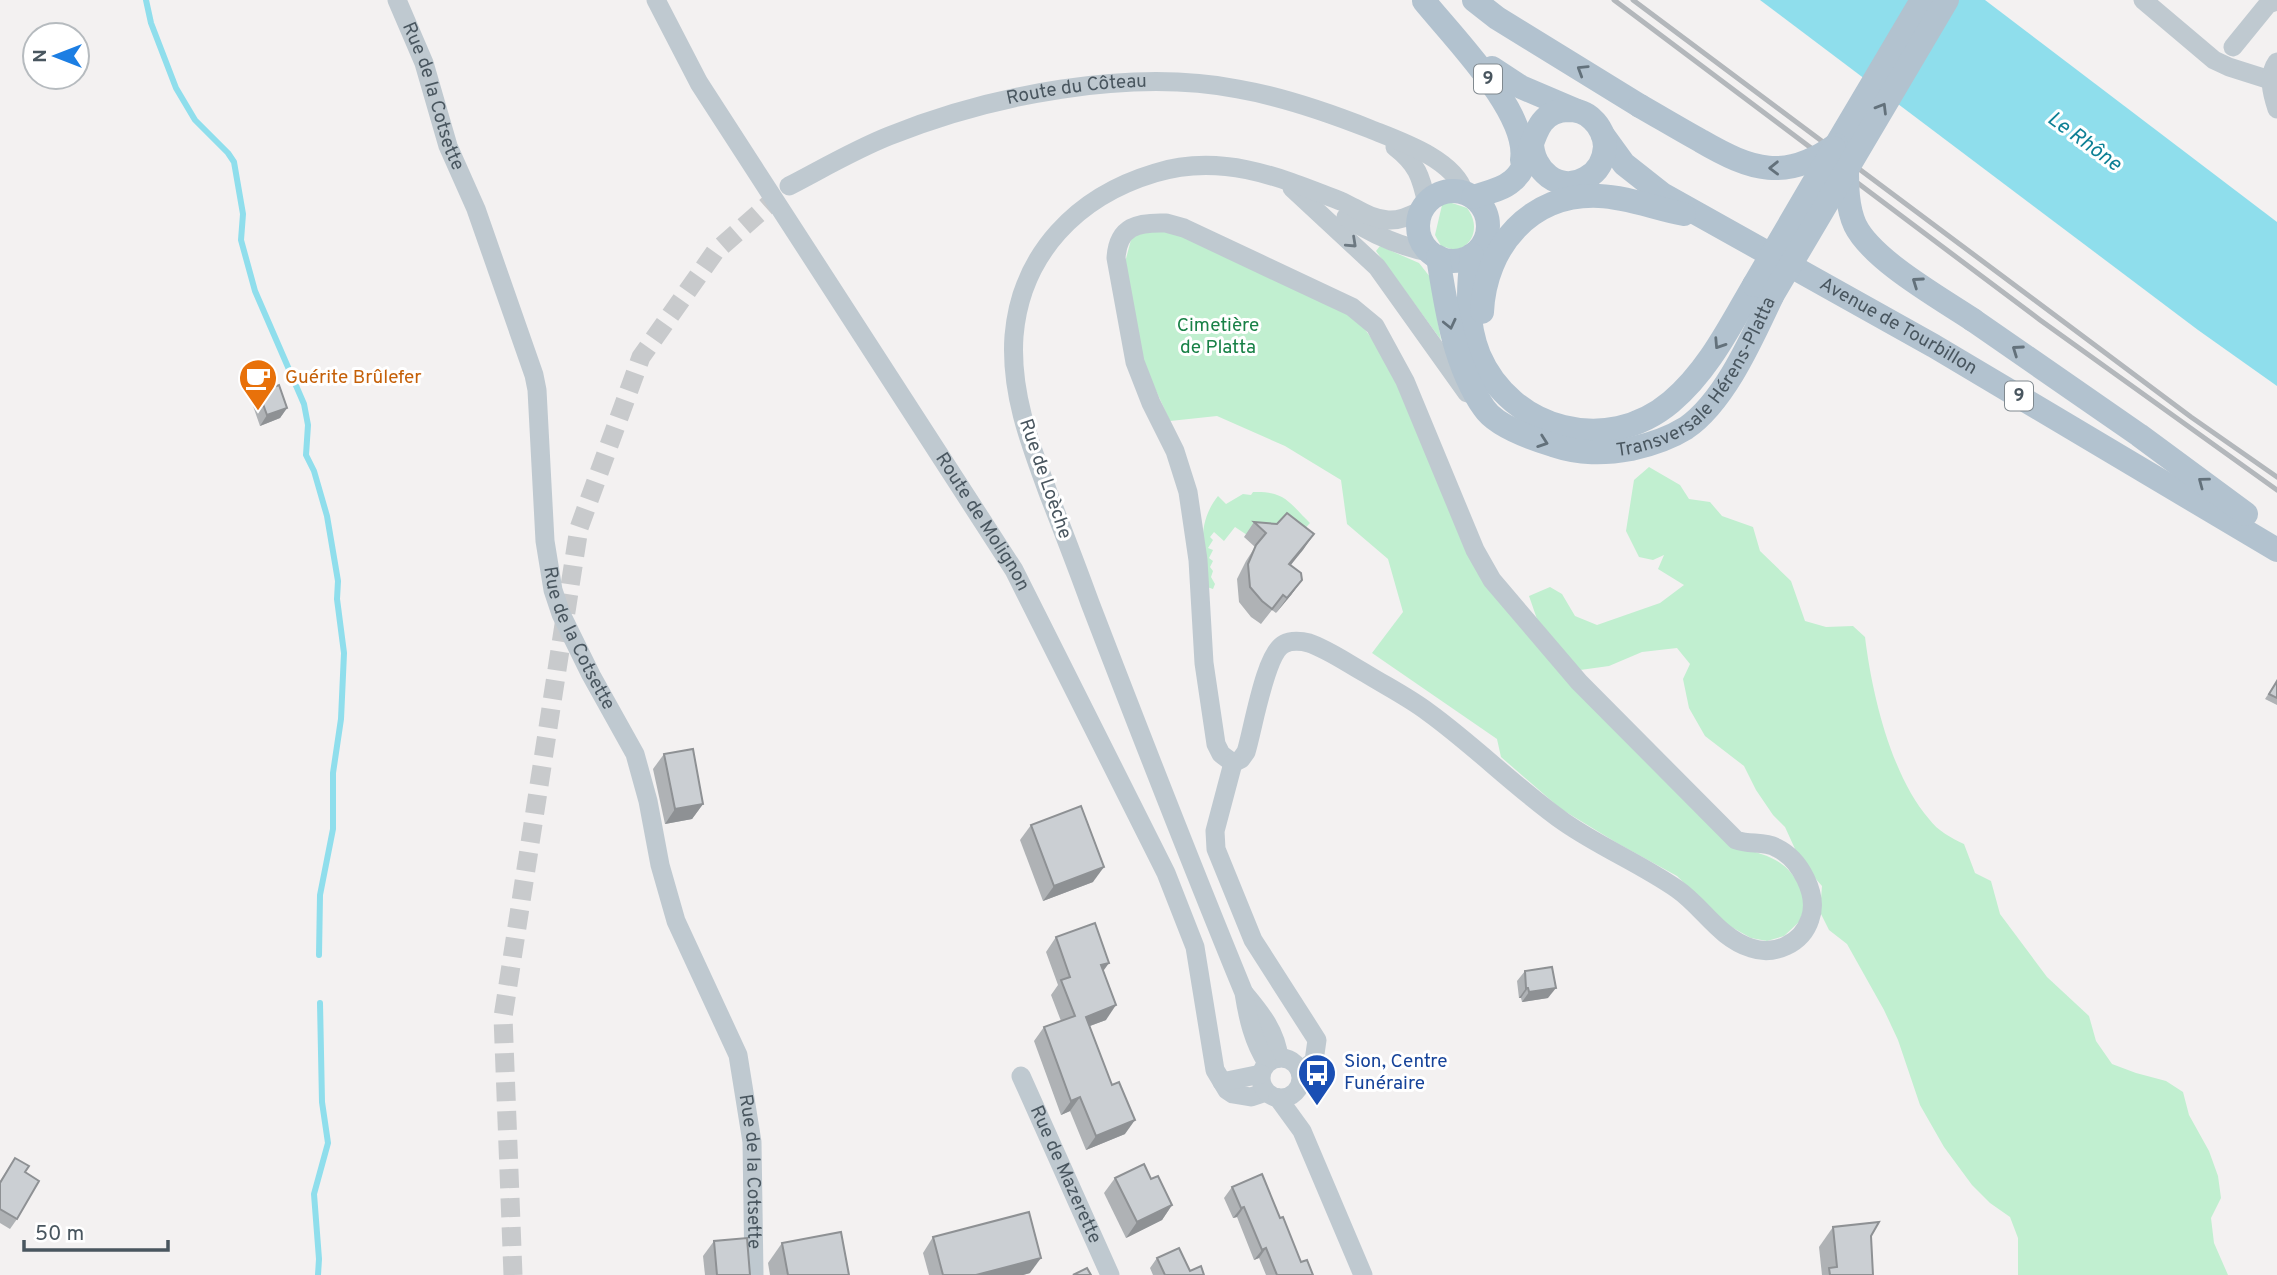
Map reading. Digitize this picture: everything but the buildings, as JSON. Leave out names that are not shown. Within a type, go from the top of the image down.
[{"type":"main road","name":"9","points":[[1424,0],[1492,68],[1516,101],[1533,141]]},
{"type":"main road","name":"9","points":[[1424,0],[1507,105],[1522,138],[1521,170]]},
{"type":"main road","points":[[1474,0],[1497,18],[1732,159],[1754,167],[1770,169],[1792,167],[1816,158],[1842,155],[1850,210],[1855,225],[1868,244],[1902,271],[2139,435],[2277,537]]},
{"type":"main road","name":"Transversale Hérens-Platta","points":[[1479,245],[1468,292],[1474,340],[1489,375],[1502,391],[1537,419],[1556,426],[1603,430],[1634,424],[1669,404],[1699,374],[1763,291],[1842,155],[1922,0]]},
{"type":"main road","name":"Transversale Hérens-Platta","points":[[1842,155],[1947,0]]},
{"type":"main road","name":"9","points":[[1492,68],[1521,87],[1577,111]]},
{"type":"main road","points":[[1435,255],[1453,260],[1479,245],[1525,205],[1590,176],[1600,164],[1605,145],[1603,135],[1594,121],[1577,111],[1564,110],[1551,114],[1541,123],[1515,179],[1507,185],[1468,195],[1444,192],[1424,207],[1419,220],[1420,236],[1435,255],[1455,344],[1485,410]]},
{"type":"main road","name":"Avenue de Tourbillon","points":[[1603,135],[1624,164],[1662,194],[1934,346],[2277,550]]},
{"type":"main road","points":[[1533,141],[1534,158],[1541,171],[1553,179],[1572,182]]},
{"type":"main road","name":"Avenue de Tourbillon","points":[[1572,182],[1628,186],[1662,194]]},
{"type":"main road","points":[[1468,195],[1481,204],[1486,214],[1479,245]]},
{"type":"main road","points":[[1525,411],[1495,366],[1482,313],[1489,270],[1511,233],[1541,210],[1569,199],[1584,197],[1615,198],[1654,209],[1709,219]]},
{"type":"main road","name":"Transversale Hérens-Platta","points":[[1485,410],[1500,422],[1531,438],[1579,453],[1609,453],[1648,445],[1686,428],[1719,395],[1747,349],[1763,291]]},
{"type":"street","name":"Rue de la Cotsette","points":[[397,0],[424,63],[443,132],[476,209],[534,375],[545,548],[553,590],[561,614],[591,675],[635,754],[648,801],[660,865],[676,921],[738,1055],[752,1142],[754,1275]]},
{"type":"street","name":"Route de Molignon","points":[[656,0],[699,83],[1014,570],[1171,886],[1195,947],[1215,1070],[1227,1090],[1233,1094],[1251,1097],[1279,1076]]},
{"type":"street","points":[[2147,1],[2214,60],[2229,67],[2274,71],[2277,110]]},
{"type":"street","points":[[2233,47],[2269,4],[2277,1]]},
{"type":"street","name":"Route du Côteau","points":[[789,186],[888,136],[1002,100],[1087,85],[1169,82],[1236,88],[1307,104],[1410,145],[1454,173],[1468,195]]},
{"type":"street","name":"Route du Côteau","points":[[1374,131],[1418,170],[1424,207]]},
{"type":"street","name":"Rue de Loèche","points":[[1363,1275],[1279,1076],[1259,1050],[1248,1019],[1244,993],[1161,786],[1033,452],[1017,390],[1014,335],[1023,293],[1035,263],[1058,232],[1080,210],[1117,186],[1161,171],[1207,164],[1248,168],[1322,195],[1371,217],[1390,220],[1405,218],[1424,207]]},
{"type":"street","points":[[1284,180],[1377,267],[1452,374],[1485,410]]},
{"type":"street","name":"Rue de Loèche","points":[[1322,195],[1334,209],[1376,235],[1408,249],[1435,255]]},
{"type":"street","points":[[1233,763],[1221,754],[1216,744],[1203,651],[1198,560],[1188,492],[1175,451],[1141,378],[1128,327],[1116,258],[1117,245],[1123,234],[1132,227],[1144,224],[1166,223],[1184,228],[1339,300],[1358,311],[1375,327],[1405,381],[1475,550],[1497,587],[1579,682],[1736,840],[1748,844],[1769,845],[1786,854],[1804,876],[1810,890],[1812,913],[1805,931],[1785,947],[1759,951],[1738,943],[1677,889],[1588,838],[1539,803],[1428,712],[1324,650],[1302,641],[1286,642],[1273,655],[1247,752],[1233,763],[1214,839],[1253,940],[1317,1040],[1315,1046],[1303,1048],[1279,1076]]},
{"type":"street","name":"Rue de Mazerette","points":[[1021,1076],[1110,1275]]},
{"type":"green space","points":[[1449,202],[1467,208],[1474,227],[1467,243],[1455,250],[1441,246],[1435,235],[1442,205]]},
{"type":"green space","name":"Cimetière de Platta","points":[[1168,227],[1353,312],[1399,378],[1469,548],[1735,846],[1771,858],[1788,869],[1794,877],[1807,902],[1799,922],[1784,936],[1767,941],[1751,938],[1726,924],[1677,876],[1561,809],[1501,757],[1497,739],[1372,653],[1403,612],[1388,559],[1347,524],[1341,480],[1285,446],[1217,416],[1170,421],[1140,356],[1124,266],[1132,236]]},
{"type":"green space","points":[[1380,246],[1419,263],[1430,277],[1441,340],[1376,251]]},
{"type":"green space","points":[[1649,467],[1680,485],[1689,499],[1710,502],[1722,516],[1753,527],[1760,551],[1791,581],[1805,621],[1826,627],[1853,626],[1865,637],[1885,733],[1904,780],[1916,801],[1936,827],[1964,844],[1975,873],[1991,881],[2000,914],[2047,977],[2089,1016],[2096,1041],[2112,1064],[2166,1081],[2183,1092],[2189,1115],[2209,1151],[2218,1176],[2221,1198],[2211,1218],[2214,1243],[2228,1275],[2018,1275],[2018,1238],[2010,1217],[1990,1203],[1972,1185],[1944,1147],[1920,1105],[1898,1040],[1884,1010],[1847,944],[1829,930],[1820,912],[1822,886],[1801,862],[1785,827],[1756,790],[1744,766],[1705,736],[1689,708],[1683,679],[1690,664],[1677,648],[1642,652],[1609,666],[1573,671],[1537,619],[1529,596],[1550,587],[1562,594],[1575,616],[1597,625],[1660,603],[1684,585],[1658,569],[1664,555],[1653,560],[1639,557],[1626,531],[1634,480]]},
{"type":"green space","points":[[1253,492],[1280,496],[1310,523],[1298,536],[1262,545],[1235,527],[1224,541],[1214,532],[1208,548],[1213,550],[1209,558],[1213,561],[1210,567],[1215,584],[1213,589],[1207,587],[1203,540],[1206,518],[1211,507],[1218,496],[1226,504],[1243,494],[1251,495]]},
{"type":"water","name":"Le Rhône","points":[[1760,0],[1985,0],[2277,222],[2277,386],[2198,330]]},
{"type":"waterway","points":[[146,0],[151,23],[176,88],[195,120],[234,162],[243,214],[241,240],[255,291],[304,404],[308,425],[306,455],[314,471],[327,516],[338,581],[337,599],[344,653],[341,719],[333,773],[333,829],[320,895],[319,955]]},
{"type":"waterway","points":[[318,1275],[314,1194],[328,1143],[322,1102],[320,1003]]},
{"type":"tunnel","points":[[513,1275],[503,1017],[579,528],[641,357],[715,252],[786,189]]},
{"type":"railway","points":[[1614,0],[2040,320],[2277,490]]},
{"type":"railway","points":[[1633,0],[2191,417],[2277,477]]},
{"type":"place","name":"Guérite Brûlefer","points":[[258,412]]},
{"type":"place","name":"Sion, Centre Funéraire","points":[[1317,1107]]}]
